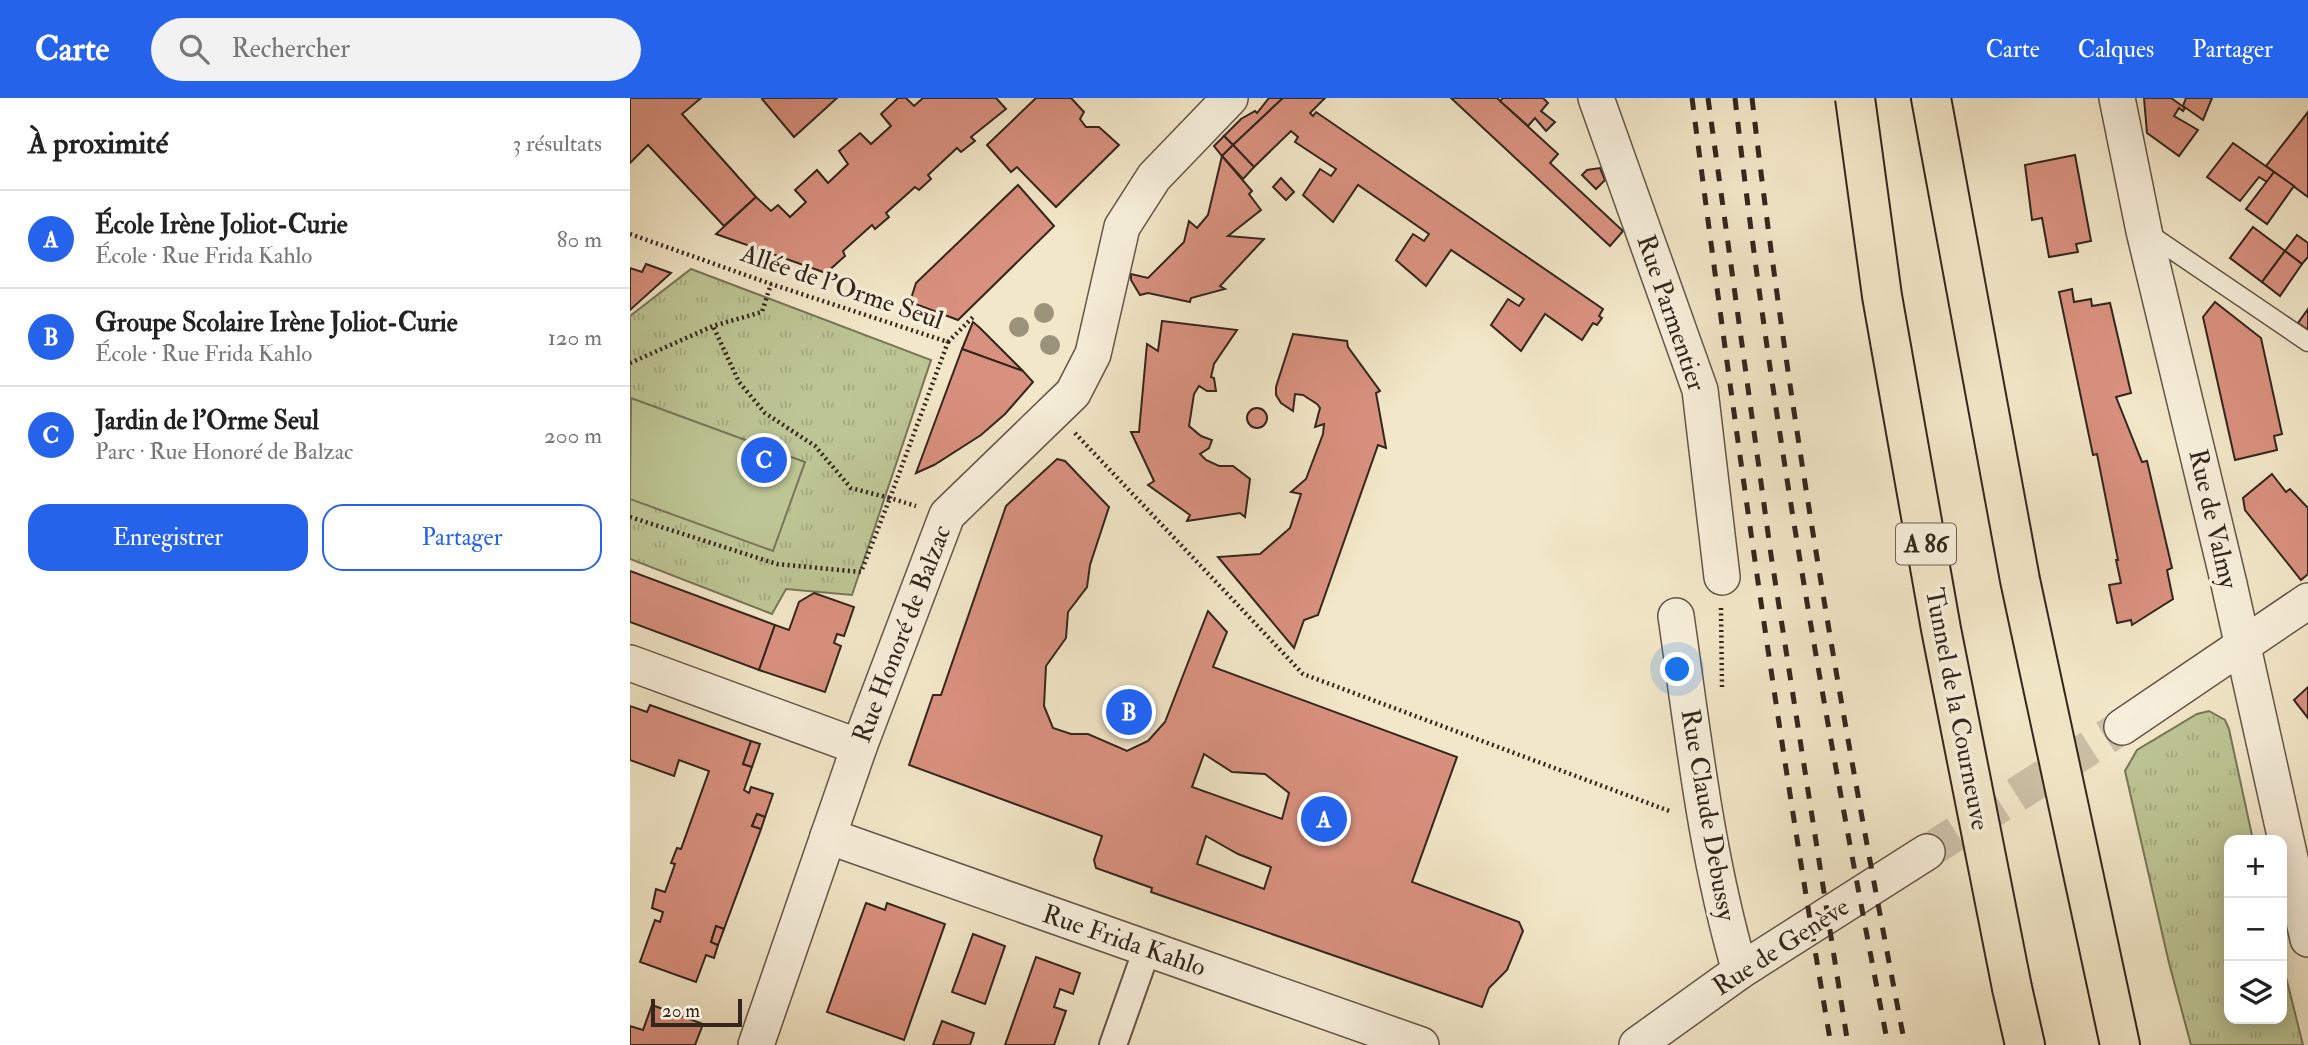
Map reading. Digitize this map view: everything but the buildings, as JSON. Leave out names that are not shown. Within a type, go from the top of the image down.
[{"type":"highway","name":"Tunnel de la Courneuve","points":[[1855,98],[1882,296],[1941,629],[2025,1045]]},
{"type":"highway","points":[[1931,98],[2020,580],[2120,1045]]},
{"type":"street","name":"Rue Honoré de Balzac","points":[[756,1045],[859,747],[947,515],[1073,393],[1093,354],[1122,227],[1154,177],[1230,98]]},
{"type":"street","name":"Rue Parmentier","points":[[1596,98],[1700,390],[1722,577]]},
{"type":"street","name":"Rue de Valmy","points":[[2118,98],[2144,231],[2243,646],[2308,939]]},
{"type":"street","points":[[2122,727],[2243,646],[2303,613]]},
{"type":"street","name":"Rue Claude Debussy","points":[[1676,616],[1705,817],[1730,937],[1740,971]]},
{"type":"street","points":[[630,663],[859,747]]},
{"type":"street","name":"Rue Frida Kahlo","points":[[828,836],[1421,1045]]},
{"type":"street","name":"Rue de Genève","points":[[1637,1045],[1740,971],[1927,852]]},
{"type":"street","points":[[1113,1045],[1147,949]]},
{"type":"lane","points":[[2144,231],[2308,342]]},
{"type":"path","name":"Allée de l'Orme Seul","points":[[630,234],[948,342],[861,572],[777,564],[630,517]]},
{"type":"path","points":[[630,363],[713,326],[762,312],[771,284]]},
{"type":"path","points":[[948,342],[975,316]]},
{"type":"path","points":[[713,326],[739,382],[765,413],[815,446],[851,488],[947,515]]},
{"type":"path","points":[[1055,412],[1303,674],[1677,814],[1705,817]]},
{"type":"green space","points":[[691,269],[931,360],[852,595],[786,589],[772,614],[630,559],[630,316]]},
{"type":"green space","points":[[631,398],[805,462],[773,551],[630,499]]},
{"type":"green space","points":[[2209,711],[2225,720],[2252,835],[2224,835],[2224,1024],[2287,1024],[2287,981],[2303,1045],[2191,1045],[2169,963],[2125,771],[2137,750],[2197,714]]},
{"type":"tunnel","points":[[1927,852],[2122,727]]},
{"type":"railway","points":[[1692,98],[1757,572],[1831,1045]]},
{"type":"railway","points":[[1708,98],[1771,555],[1848,1045]]},
{"type":"railway","points":[[1735,98],[1749,217],[1802,573],[1888,1045]]},
{"type":"railway","points":[[1752,98],[1783,336],[1820,573],[1905,1045]]},
{"type":"place","name":"Jardin de l'Orme Seul","points":[[764,460]]},
{"type":"place","name":"Groupe Scolaire Irène Joliot-Curie","points":[[1129,712]]},
{"type":"place","name":"École Irène Joliot-Curie","points":[[1324,819]]}]
